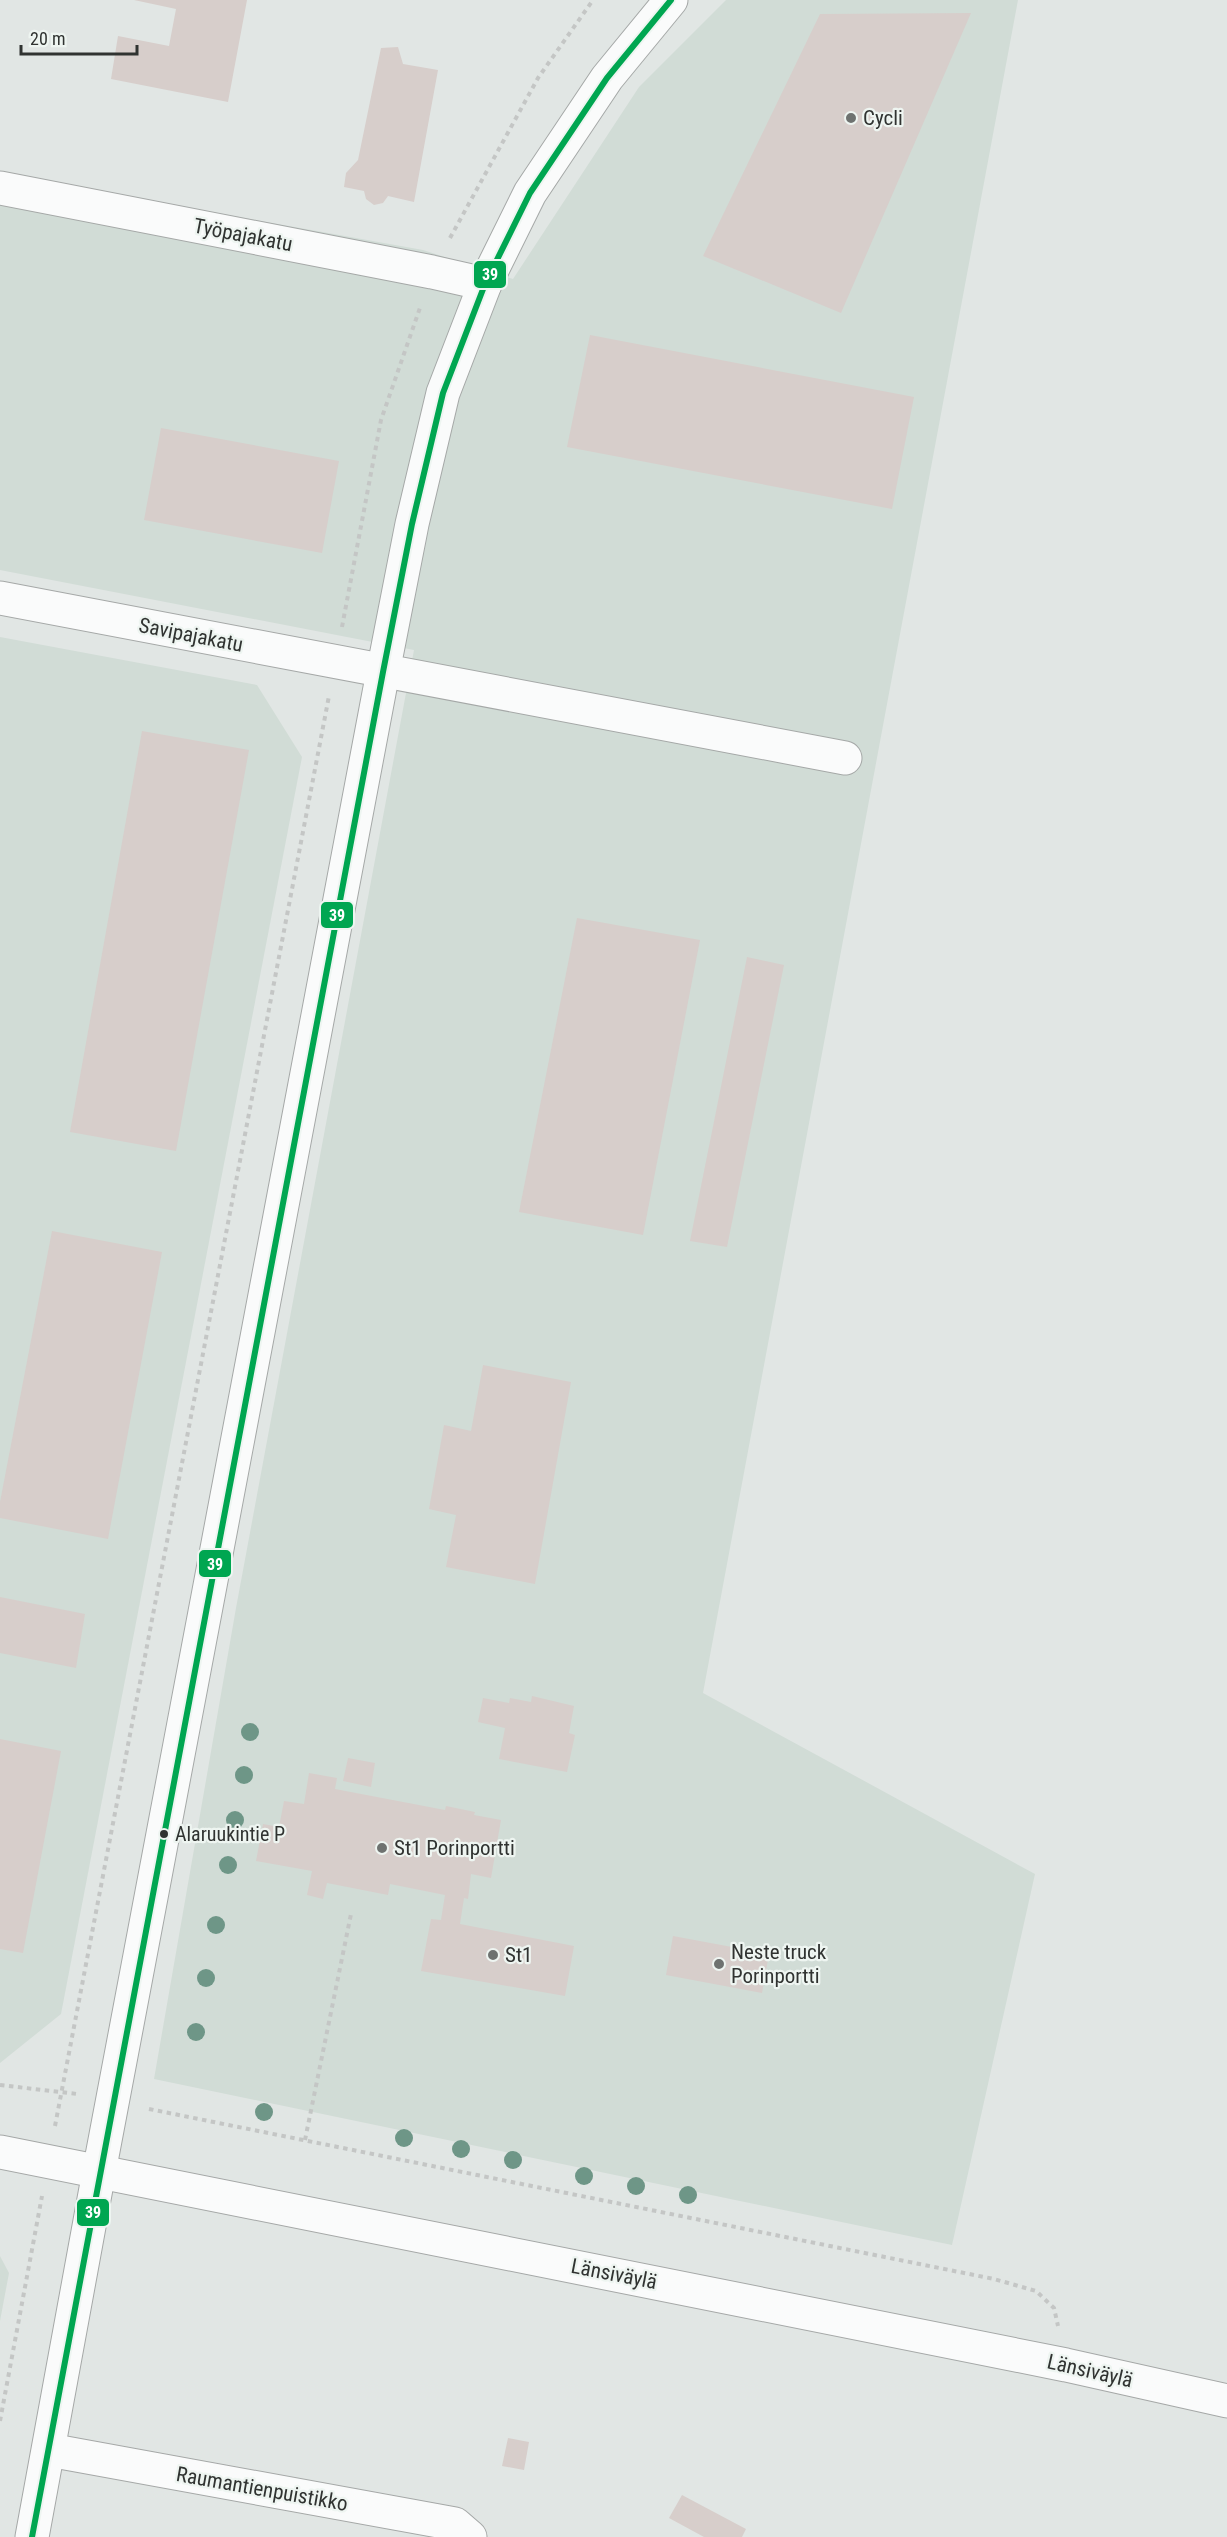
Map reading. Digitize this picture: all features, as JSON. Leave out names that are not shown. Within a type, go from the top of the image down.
[{"type":"main road","points":[[32,2537],[383,672],[412,524],[443,393],[485,284],[530,193],[607,78],[671,0]]},
{"type":"main road","name":"Työpajakatu","points":[[0,188],[485,284]]},
{"type":"main road","name":"Savipajakatu","points":[[0,598],[845,758]]},
{"type":"main road","name":"Länsiväylä","points":[[0,2152],[1066,2365],[1227,2401]]},
{"type":"main road","name":"Raumantienpuistikko","points":[[49,2450],[455,2524],[470,2537]]},
{"type":"path","points":[[305,2140],[351,1914]]},
{"type":"path","points":[[0,2085],[62,2091],[994,2279],[1036,2291],[1054,2308],[1066,2365]]},
{"type":"path","points":[[0,2421],[49,2162]]},
{"type":"shaded area","points":[[726,0],[1018,0],[703,1693],[1035,1874],[952,2245],[154,2079],[236,1608],[414,650],[0,570],[0,174],[423,250],[513,279],[639,87]]},
{"type":"shaded area","points":[[0,637],[257,685],[302,757],[61,2014],[0,2063]]},
{"type":"shaded area","points":[[0,2256],[9,2273],[0,2321]]},
{"type":"building","points":[[134,0],[247,0],[228,102],[111,79],[118,36],[169,46],[176,9]]},
{"type":"building","points":[[971,13],[841,313],[703,256],[820,14]]},
{"type":"building","points":[[398,47],[403,64],[438,70],[414,202],[388,196],[383,203],[374,205],[366,199],[364,191],[344,187],[346,173],[358,160],[381,48]]},
{"type":"building","points":[[590,335],[914,397],[892,509],[567,447]]},
{"type":"building","points":[[161,428],[339,461],[322,553],[144,520]]},
{"type":"building","points":[[142,731],[249,750],[176,1151],[70,1132]]},
{"type":"building","points":[[577,918],[700,940],[643,1235],[519,1212]]},
{"type":"building","points":[[747,957],[784,965],[727,1247],[690,1241]]},
{"type":"building","points":[[52,1231],[162,1252],[108,1539],[0,1518],[0,1502]]},
{"type":"building","points":[[483,1365],[571,1382],[535,1584],[446,1567],[456,1515],[429,1509],[444,1425],[471,1431]]},
{"type":"building","points":[[0,1597],[85,1614],[76,1668],[0,1653]]},
{"type":"building","points":[[532,1696],[574,1706],[569,1733],[575,1735],[567,1772],[499,1759],[505,1728],[478,1722],[483,1698],[509,1703],[510,1698],[531,1702]]},
{"type":"building","points":[[0,1739],[61,1751],[23,1953],[0,1949]]},
{"type":"building","points":[[348,1758],[375,1763],[371,1787],[343,1781]]},
{"type":"building","points":[[309,1773],[337,1778],[335,1789],[445,1810],[446,1806],[475,1812],[474,1815],[501,1820],[491,1878],[471,1874],[468,1899],[464,1898],[460,1924],[574,1946],[565,1996],[421,1971],[431,1919],[441,1920],[445,1895],[390,1884],[388,1895],[327,1883],[323,1899],[307,1895],[312,1871],[256,1861],[263,1824],[279,1827],[284,1801],[304,1804]]},
{"type":"building","points":[[673,1936],[769,1954],[762,1993],[666,1975]]},
{"type":"building","points":[[508,2438],[529,2442],[524,2470],[502,2466]]},
{"type":"building","points":[[682,2495],[746,2529],[742,2537],[704,2537],[669,2518]]},
{"type":"transit line","name":"39","points":[[32,2537],[383,672],[412,524],[443,393],[485,284],[530,193],[607,78],[671,0]]},
{"type":"place","name":"Cycli","points":[[851,118]]},
{"type":"place","name":"Alaruukintie P","points":[[164,1834]]},
{"type":"place","name":"St1 Porinportti","points":[[382,1848]]},
{"type":"place","name":"St1","points":[[493,1955]]},
{"type":"place","name":"Neste truck Porinportti","points":[[719,1964]]}]
